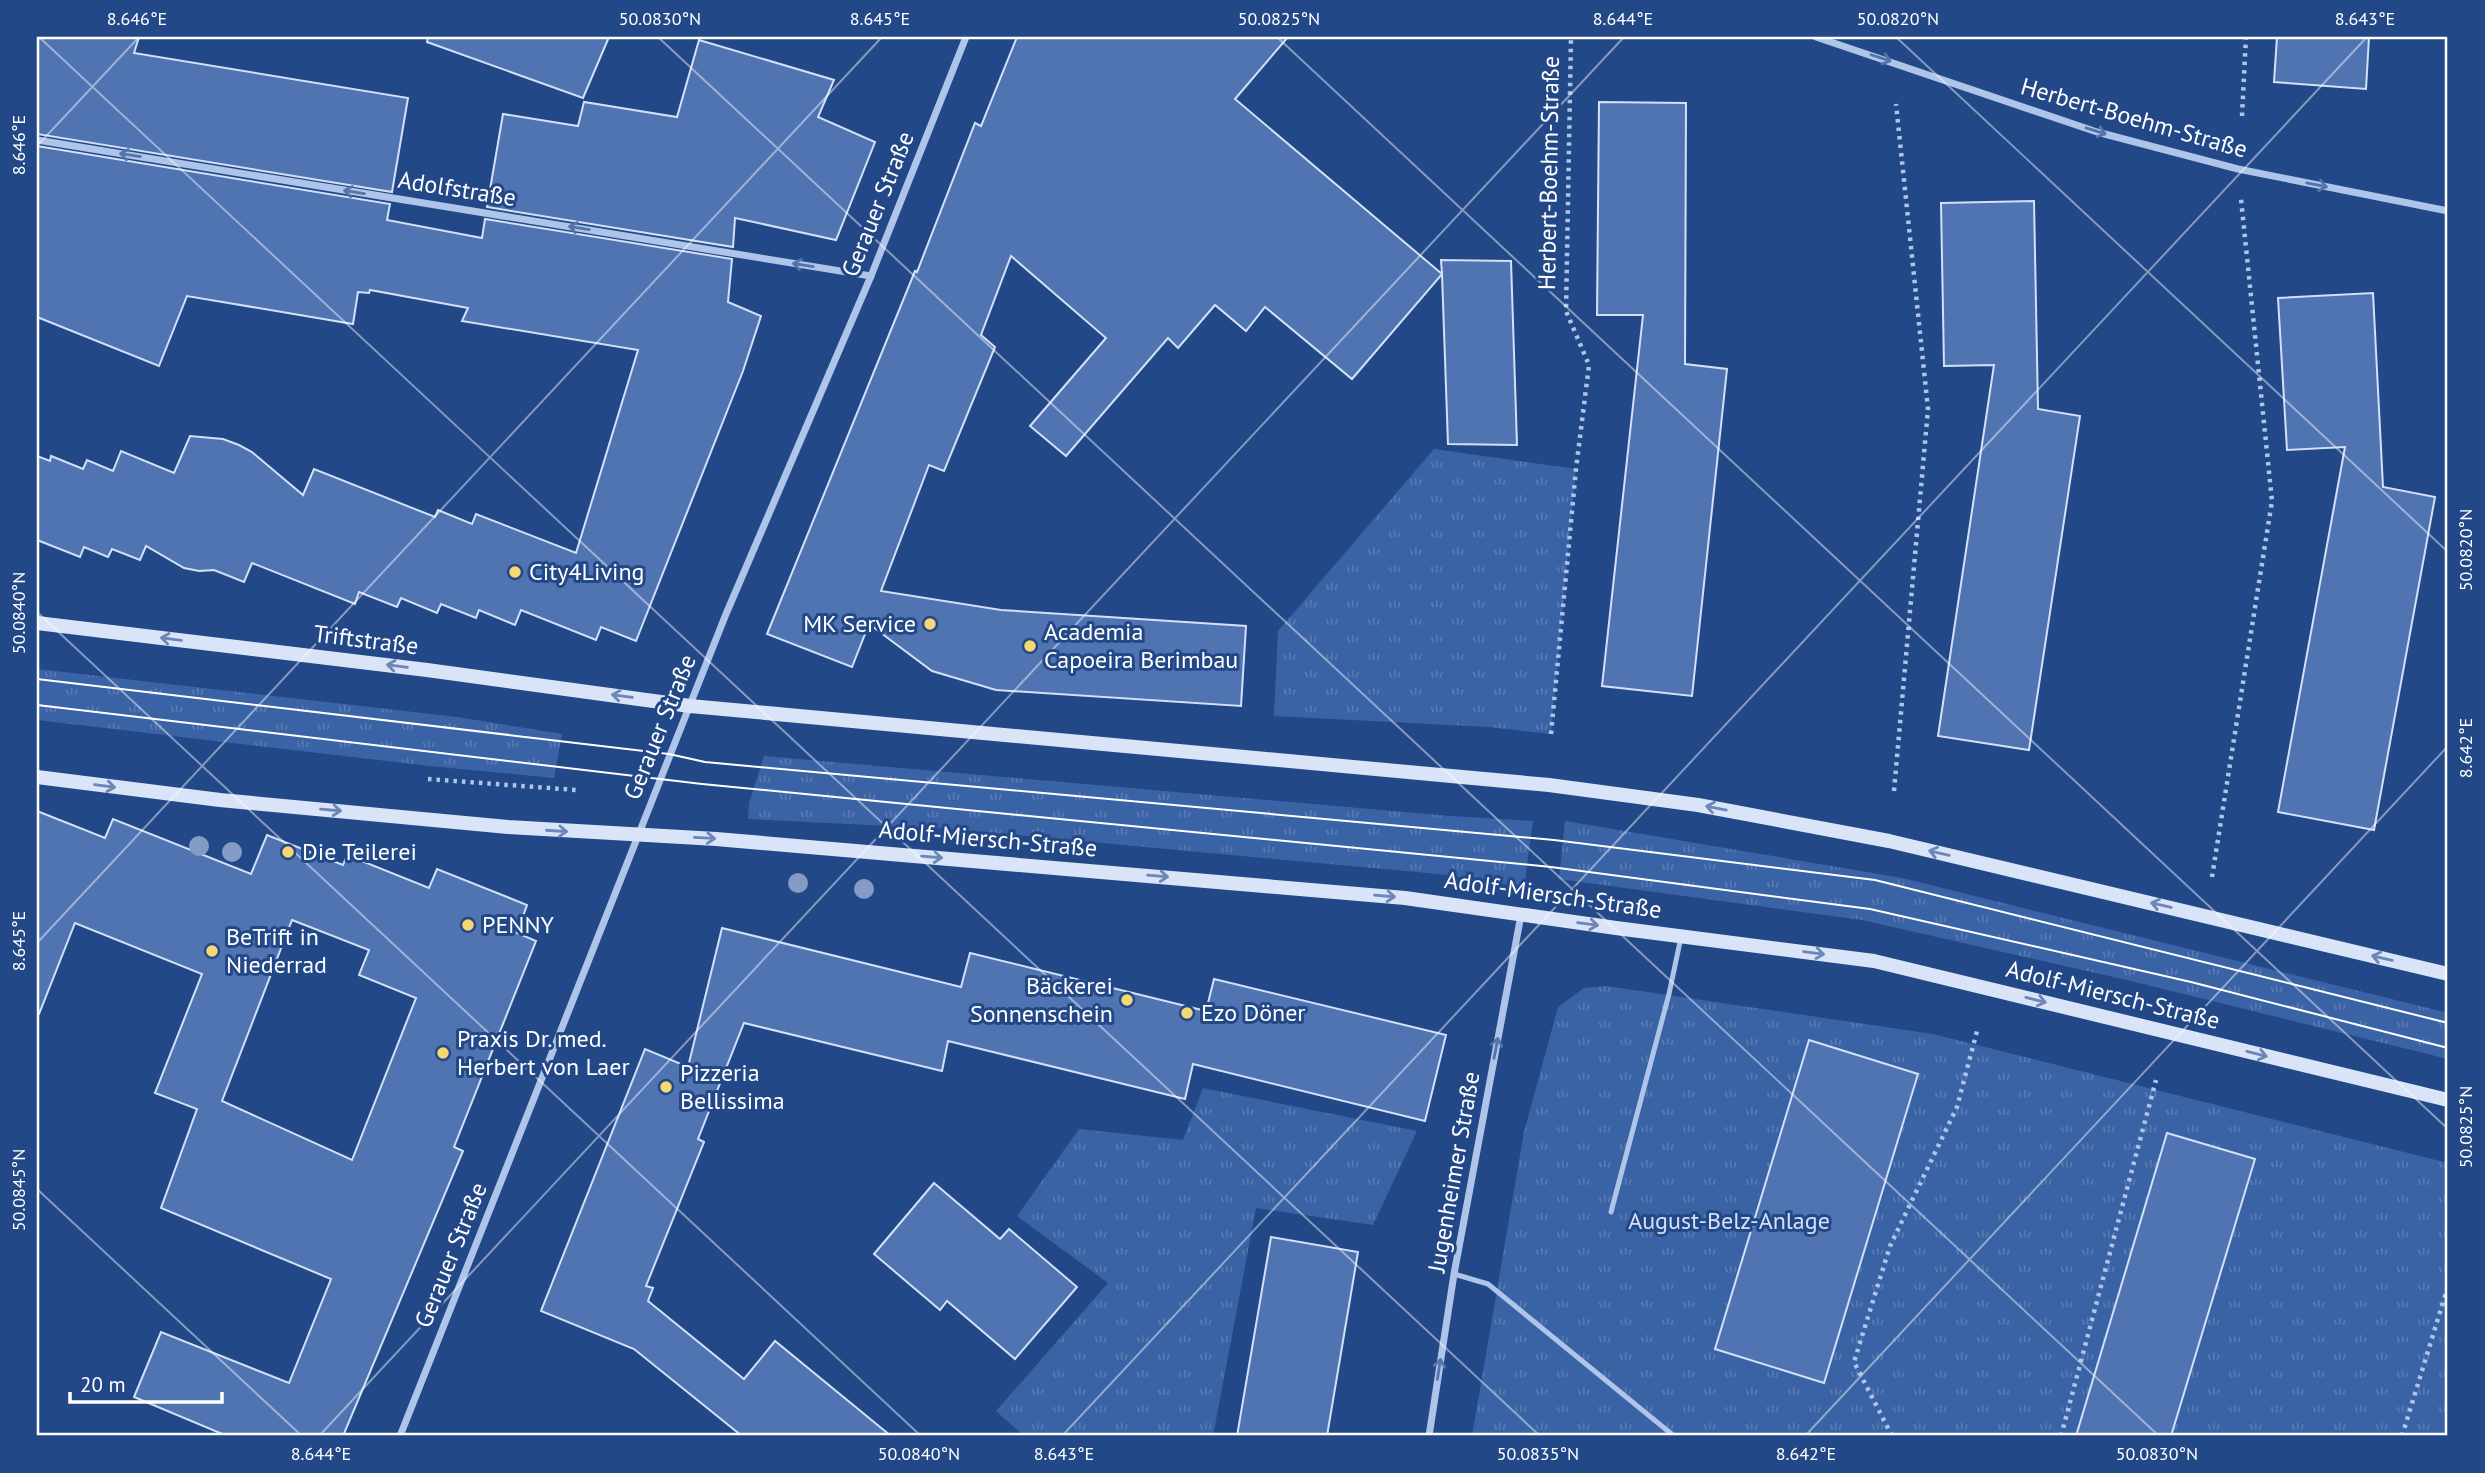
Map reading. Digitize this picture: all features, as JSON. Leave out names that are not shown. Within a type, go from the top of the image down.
[{"type":"main road","name":"Triftstraße","points":[[37,623],[414,668],[690,706]]},
{"type":"main road","points":[[690,706],[1524,782],[1698,805],[1889,841],[2448,974]]},
{"type":"main road","points":[[37,778],[220,800],[508,827],[637,835]]},
{"type":"main road","name":"Adolf-Miersch-Straße","points":[[637,835],[716,839],[1405,898],[1874,961],[2448,1101]]},
{"type":"street","name":"Gerauer Straße","points":[[400,1436],[730,604],[871,276],[966,37]]},
{"type":"street","name":"Herbert-Boehm-Straße","points":[[1815,37],[2097,132],[2238,169],[2448,211]]},
{"type":"street","name":"Adolfstraße","points":[[37,140],[871,276]]},
{"type":"street","name":"Jugenheimer Straße","points":[[1429,1436],[1454,1274],[1521,915]]},
{"type":"lane","points":[[1611,1212],[1669,994],[1681,936]]},
{"type":"lane","points":[[1454,1274],[1488,1284],[1674,1436]]},
{"type":"path","name":"Herbert-Boehm-Straße","points":[[1550,734],[1589,365],[1566,311],[1571,37]]},
{"type":"path","name":"Herbert-Boehm-Straße","points":[[2242,116],[2246,37]]},
{"type":"path","points":[[1894,791],[1928,409],[1896,104]]},
{"type":"path","name":"Herbert-Boehm-Straße","points":[[2212,877],[2272,501],[2241,198]]},
{"type":"path","points":[[428,779],[577,790]]},
{"type":"path","points":[[1892,1436],[1854,1362],[1890,1246],[1957,1107],[1977,1031]]},
{"type":"path","points":[[2061,1436],[2156,1080]]},
{"type":"path","points":[[2402,1436],[2448,1286]]},
{"type":"green space","points":[[1434,449],[1576,469],[1551,734],[1489,727],[1274,716],[1278,631]]},
{"type":"green space","points":[[37,669],[457,717],[562,734],[554,778],[37,720]]},
{"type":"green space","points":[[764,756],[1533,821],[1524,887],[1438,874],[950,829],[748,819],[749,803]]},
{"type":"green space","points":[[1565,821],[1902,878],[2448,1013],[2448,1059],[2131,981],[1862,920],[1559,879]]},
{"type":"green space","name":"August-Belz-Anlage","points":[[1606,986],[1933,1034],[2448,1163],[2448,1436],[1472,1436],[1524,1132],[1558,1007],[1584,988]]},
{"type":"green space","points":[[1203,1088],[1417,1131],[1373,1225],[1256,1208],[1213,1436],[1024,1436],[996,1411],[1108,1283],[1017,1216],[1079,1129],[1183,1140]]},
{"type":"building","points":[[37,37],[139,37],[134,53],[408,98],[392,192],[37,134]]},
{"type":"building","points":[[428,37],[609,37],[583,98],[427,42]]},
{"type":"building","points":[[1017,37],[1288,37],[1235,99],[1442,274],[1352,379],[1265,307],[1246,331],[1215,305],[1178,348],[1168,338],[1066,456],[1030,426],[1106,338],[1011,256],[981,335],[995,347],[944,471],[929,465],[881,591],[1001,610],[1246,626],[1241,706],[996,690],[932,671],[869,624],[852,667],[767,634],[915,271],[917,272],[975,123],[981,126]]},
{"type":"building","points":[[2277,37],[2369,37],[2366,89],[2274,82]]},
{"type":"building","points":[[699,40],[834,80],[818,117],[875,142],[836,240],[735,218],[733,247],[487,207],[503,114],[578,126],[584,102],[677,117]]},
{"type":"building","points":[[1599,102],[1686,103],[1685,364],[1727,369],[1692,696],[1602,686],[1643,315],[1597,315]]},
{"type":"building","points":[[37,146],[390,204],[387,220],[482,238],[485,219],[732,259],[728,302],[761,316],[743,371],[636,641],[601,627],[596,640],[521,610],[515,625],[479,610],[476,618],[441,604],[437,613],[401,598],[397,607],[359,592],[355,604],[252,563],[244,582],[214,570],[184,568],[146,546],[140,560],[112,549],[108,557],[84,547],[80,557],[37,540],[37,456],[50,461],[51,456],[83,469],[87,460],[113,471],[121,451],[174,473],[190,436],[223,439],[239,445],[252,452],[303,495],[314,469],[435,517],[438,510],[472,524],[476,514],[576,553],[638,350],[462,321],[468,308],[370,290],[369,293],[358,292],[353,324],[187,296],[159,366],[37,317]]},
{"type":"building","points":[[2034,201],[2038,409],[2080,416],[2029,750],[1938,736],[1994,365],[1944,366],[1941,203]]},
{"type":"building","points":[[1441,260],[1511,261],[1517,445],[1448,444]]},
{"type":"building","points":[[2373,293],[2383,487],[2435,497],[2374,830],[2278,812],[2345,447],[2287,450],[2278,298]]},
{"type":"building","points":[[37,811],[105,838],[113,819],[251,874],[267,835],[343,865],[347,855],[429,888],[437,869],[527,905],[517,933],[536,941],[454,1147],[463,1151],[343,1436],[227,1436],[134,1397],[161,1332],[289,1383],[331,1279],[161,1208],[197,1109],[155,1093],[202,974],[75,923],[37,1014]],"holes":[[[292,920],[369,950],[359,975],[416,998],[352,1160],[222,1101]]]},
{"type":"building","points":[[722,928],[961,987],[970,953],[1206,1011],[1214,979],[1446,1035],[1425,1121],[1193,1064],[1185,1099],[948,1041],[942,1071],[744,1023],[698,1139],[704,1142],[646,1286],[653,1288],[648,1301],[744,1379],[775,1341],[891,1436],[742,1436],[634,1349],[541,1311],[645,1049],[688,1067]]},
{"type":"building","points":[[1809,1040],[1918,1074],[1824,1383],[1715,1349]]},
{"type":"building","points":[[2167,1133],[2255,1159],[2171,1436],[2076,1436]]},
{"type":"building","points":[[934,1183],[1000,1239],[1009,1229],[1077,1287],[1015,1359],[947,1301],[940,1310],[874,1254]]},
{"type":"building","points":[[1271,1237],[1358,1252],[1327,1436],[1237,1436]]},
{"type":"tram line","points":[[37,679],[669,754],[705,762],[1554,840],[1875,880],[2448,1023]]},
{"type":"tram line","points":[[37,705],[702,784],[1551,867],[1870,909],[2191,982],[2448,1048]]},
{"type":"place","name":"City4Living","points":[[515,572]]},
{"type":"place","name":"MK Service","points":[[930,624]]},
{"type":"place","name":"Academia Capoeira Berimbau","points":[[1030,646]]},
{"type":"place","name":"Die Teilerei","points":[[288,852]]},
{"type":"place","name":"PENNY","points":[[468,925]]},
{"type":"place","name":"BeTrift in Niederrad","points":[[212,951]]},
{"type":"place","name":"Bäckerei Sonnenschein","points":[[1127,1000]]},
{"type":"place","name":"Ezo Döner","points":[[1187,1013]]},
{"type":"place","name":"Praxis Dr. med. Herbert von Laer","points":[[443,1053]]},
{"type":"place","name":"Pizzeria Bellissima","points":[[666,1087]]}]
